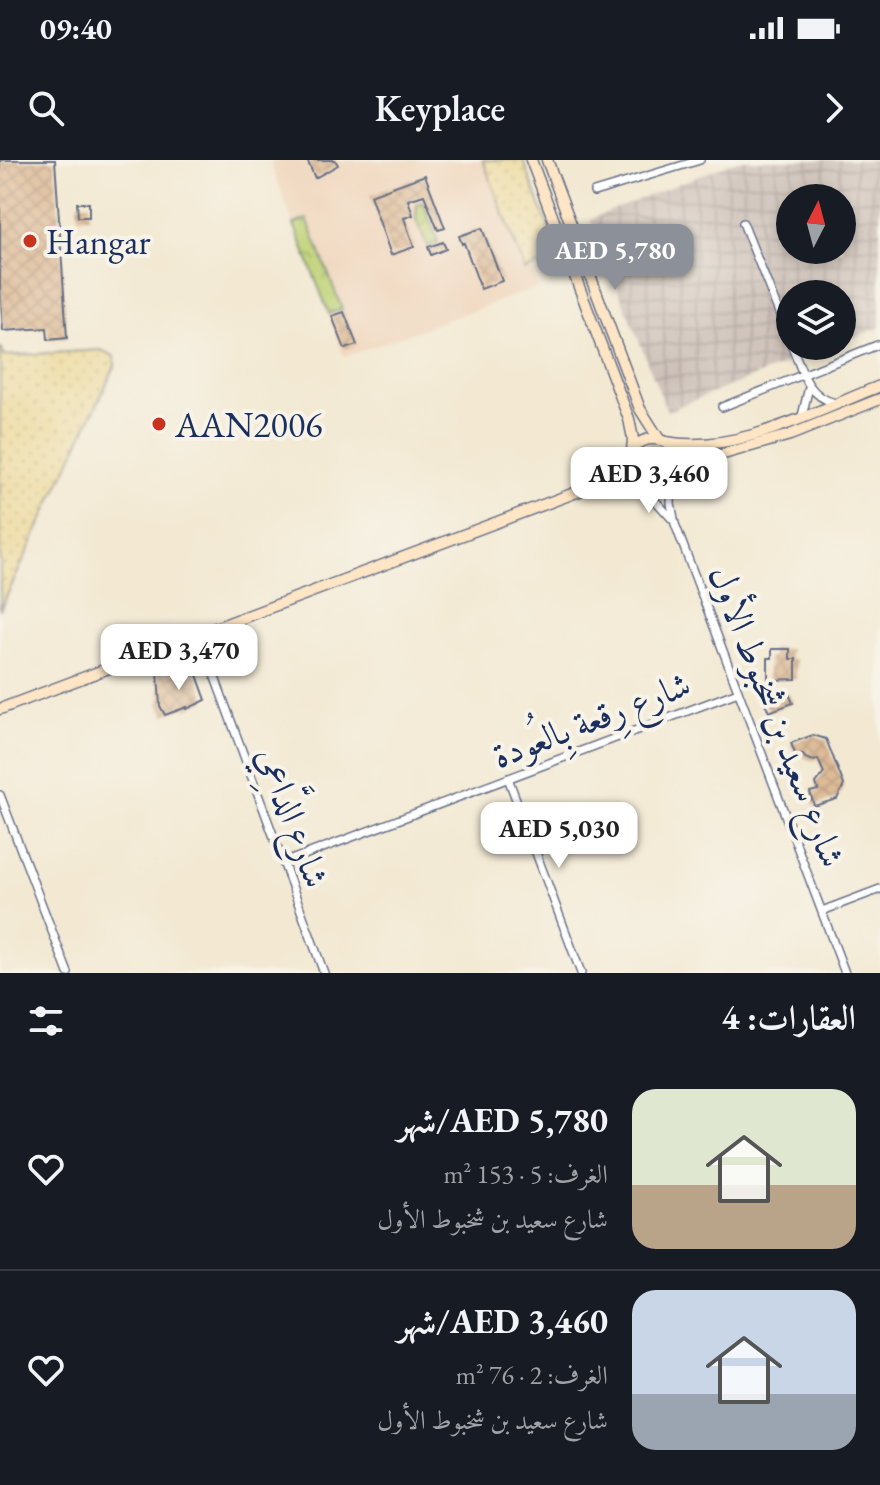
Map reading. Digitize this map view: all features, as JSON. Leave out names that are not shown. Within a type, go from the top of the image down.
[{"type":"street","points":[[531,160],[629,419],[633,439],[629,471],[641,486]]},
{"type":"street","points":[[547,160],[640,409],[662,440],[676,453],[678,467],[672,481],[659,488],[601,483]]},
{"type":"street","points":[[594,192],[700,160]]},
{"type":"street","points":[[743,223],[776,305]]},
{"type":"street","points":[[722,407],[880,344]]},
{"type":"street","points":[[798,360],[809,387],[820,398],[835,403]]},
{"type":"street","points":[[0,709],[601,483],[616,472],[644,440],[688,445],[713,444],[765,430],[880,386]]},
{"type":"street","points":[[802,416],[809,387]]},
{"type":"street","points":[[678,467],[790,435],[880,399]]},
{"type":"street","name":"شارع سعيد بن شخبوط الأول","points":[[672,481],[671,503],[675,524],[845,973]]},
{"type":"street","name":"شارع سعيد بن شخبوط الأول","points":[[641,486],[675,524]]},
{"type":"street","name":"شارع الدَّاعِي","points":[[199,634],[324,973]]},
{"type":"street","name":"شارع رِقعة بِالعُودة","points":[[283,863],[738,692]]},
{"type":"street","points":[[508,778],[581,973]]},
{"type":"street","points":[[0,795],[68,973]]},
{"type":"street","points":[[822,911],[880,889]]},
{"type":"shaded area","points":[[274,160],[489,160],[538,287],[344,357],[271,165]]},
{"type":"shaded area","points":[[738,160],[880,160],[880,327],[856,336],[856,280],[776,280],[776,360],[796,360],[667,411],[590,219]]},
{"type":"sand","points":[[483,160],[523,160],[558,252],[551,261],[525,270]]},
{"type":"sand","points":[[0,348],[3,356],[101,350],[114,356],[115,366],[0,610]]},
{"type":"sand","points":[[653,444],[667,450],[673,464],[667,478],[653,484],[639,478],[633,464],[639,450]]},
{"type":"green space","points":[[423,202],[438,242],[427,246],[416,219],[417,204]]},
{"type":"green space","points":[[307,219],[342,309],[329,314],[294,224]]},
{"type":"building","name":"Hangar","points":[[0,160],[55,160],[67,338],[48,340],[47,328],[3,331]]},
{"type":"building","points":[[307,160],[335,160],[338,165],[315,178]]},
{"type":"building","points":[[425,175],[445,228],[438,230],[424,195],[408,200],[413,215],[404,218],[414,247],[391,255],[370,195]]},
{"type":"building","points":[[77,203],[89,203],[89,217],[78,217]]},
{"type":"building","points":[[482,228],[502,281],[481,289],[459,236]]},
{"type":"building","points":[[443,242],[446,249],[431,255],[428,247]]},
{"type":"building","points":[[344,312],[357,345],[345,349],[332,316]]},
{"type":"building","points":[[772,649],[790,649],[790,659],[796,659],[796,679],[768,680],[768,658],[772,658]]},
{"type":"building","points":[[158,673],[197,675],[206,700],[165,715],[160,706]]},
{"type":"building","points":[[789,694],[793,703],[769,712],[765,703]]},
{"type":"building","points":[[813,735],[826,739],[844,785],[837,799],[814,806],[810,792],[818,790],[816,783],[824,773],[818,759],[805,758],[803,754],[796,756],[791,743]]},
{"type":"place","name":"Hangar","points":[[30,241]]},
{"type":"place","name":"AAN2006","points":[[159,424]]}]
